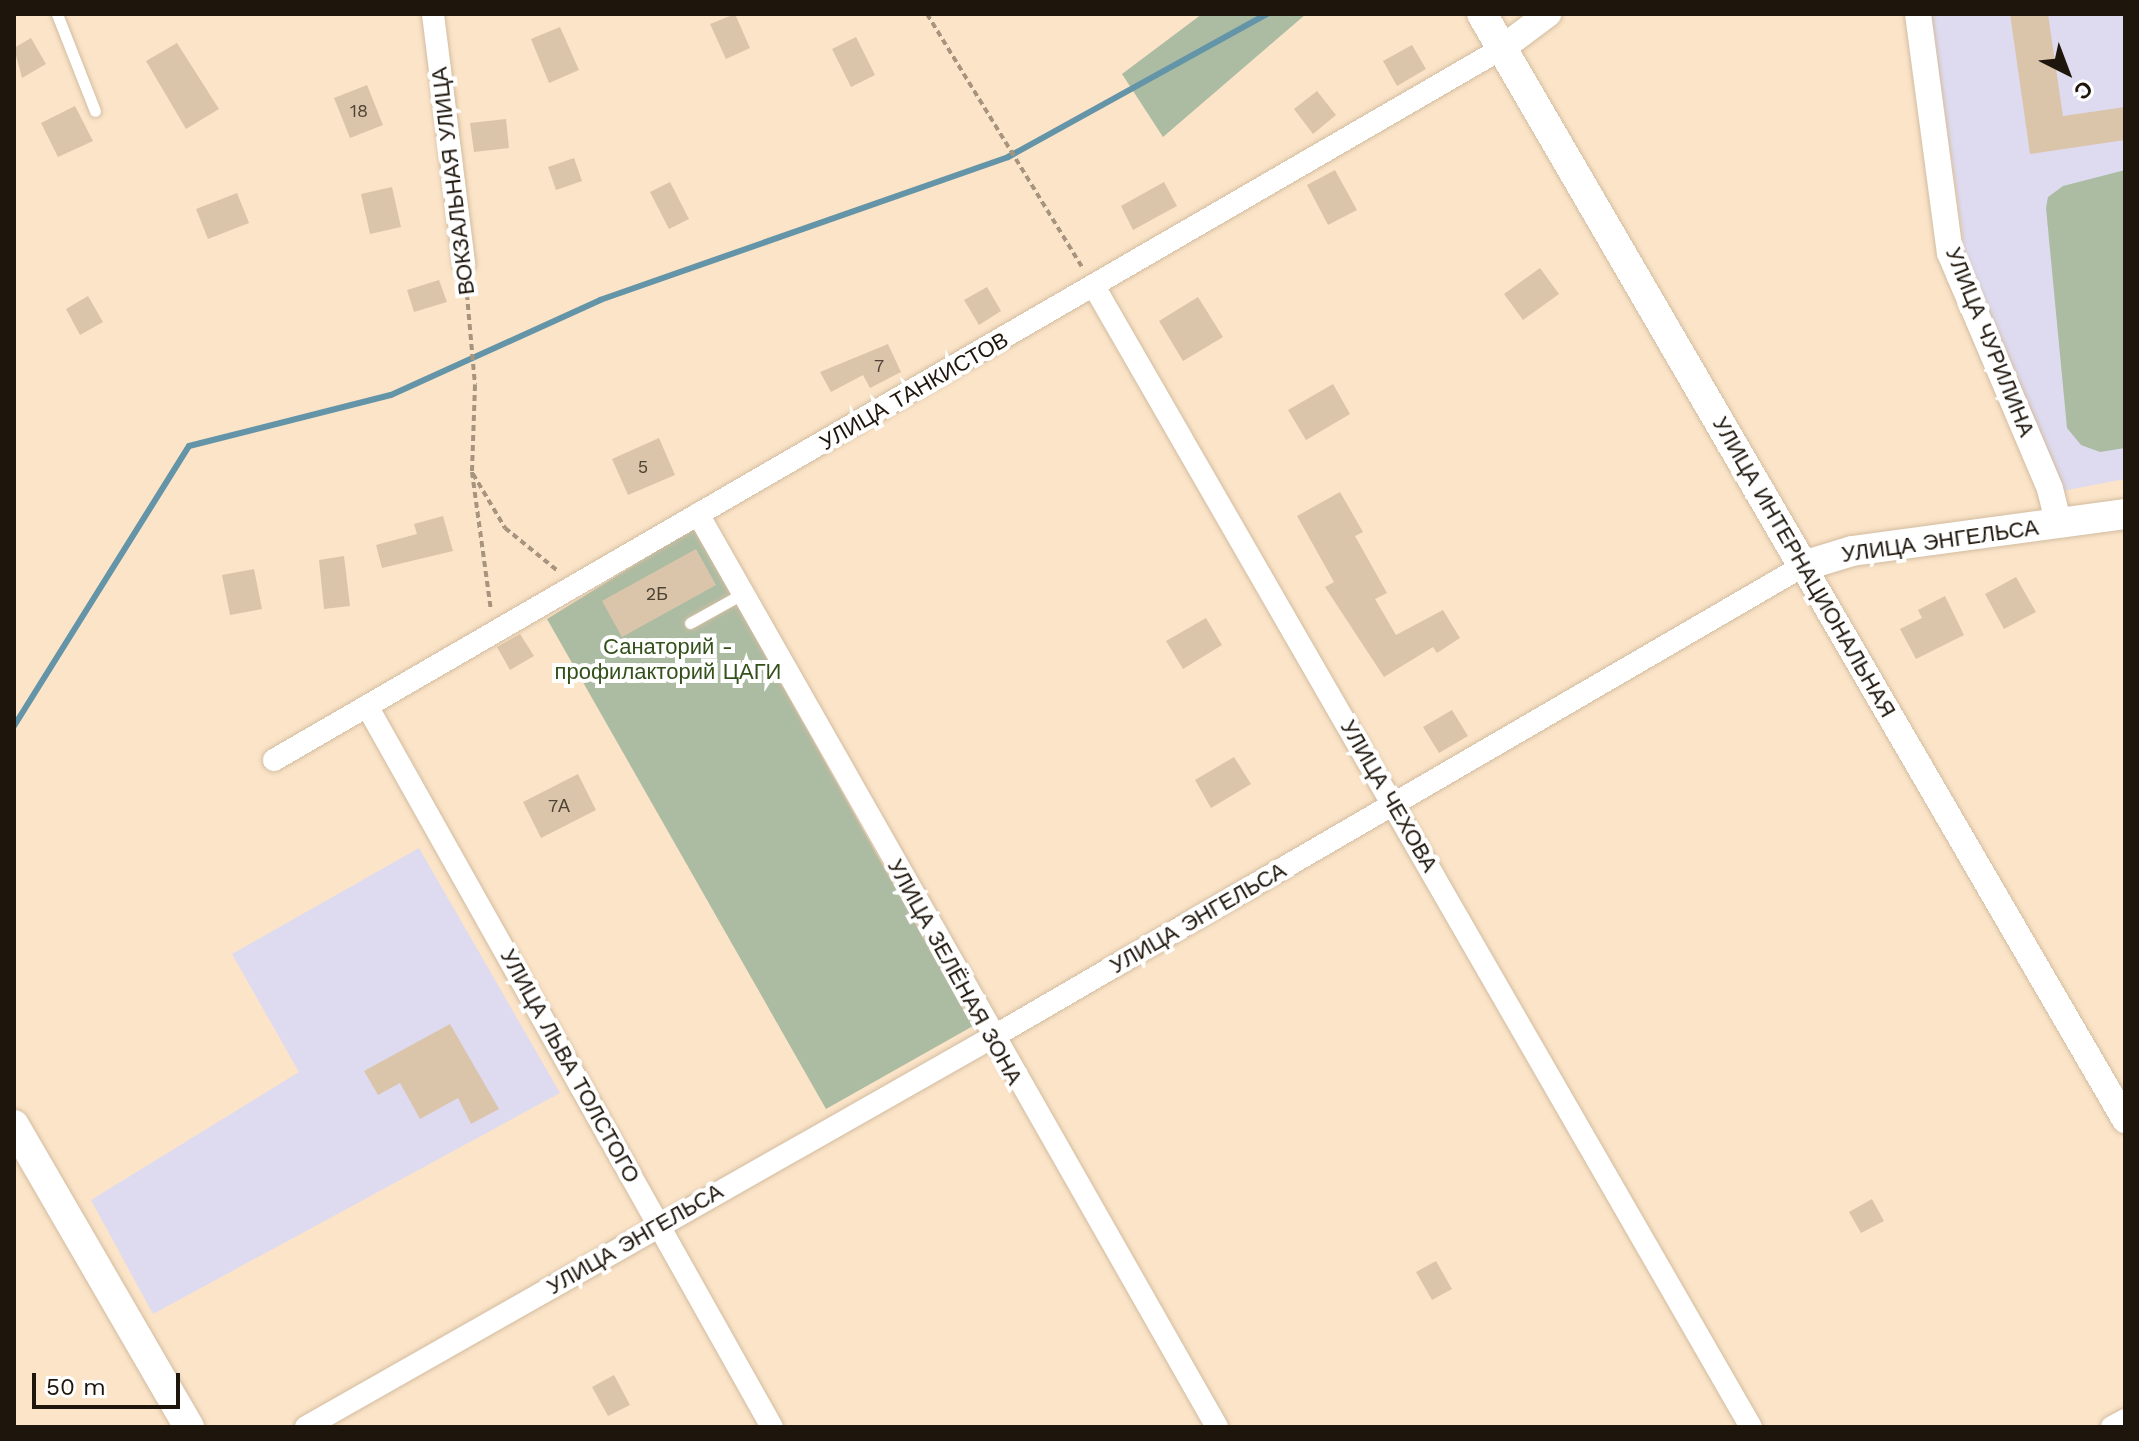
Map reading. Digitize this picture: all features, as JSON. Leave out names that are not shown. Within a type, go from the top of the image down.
[{"type":"main road","name":"УЛИЦА ИНТЕРНАЦИОНАЛЬНАЯ","points":[[1482,14],[1803,566]]},
{"type":"main road","name":"УЛИЦА ЭНГЕЛЬСА","points":[[1803,566],[1852,551],[2125,514]]},
{"type":"main road","points":[[14,1125],[189,1427]]},
{"type":"street","name":"ВОКЗАЛЬНАЯ УЛИЦА","points":[[433,14],[464,264]]},
{"type":"street","name":"УЛИЦА ТАНКИСТОВ","points":[[274,760],[1095,288],[1501,49],[1548,14]]},
{"type":"street","name":"УЛИЦА ЧУРИЛИНА","points":[[1918,14],[1950,253],[2050,489],[2059,524]]},
{"type":"street","name":"УЛИЦА ЧЕХОВА","points":[[1095,288],[1751,1427]]},
{"type":"street","name":"УЛИЦА ЗЕЛЁНАЯ ЗОНА","points":[[698,514],[991,1038],[1217,1427]]},
{"type":"street","name":"УЛИЦА ЭНГЕЛЬСА","points":[[306,1427],[991,1038],[1803,566]]},
{"type":"street","name":"УЛИЦА ИНТЕРНАЦИОНАЛЬНАЯ","points":[[1803,566],[2125,1120]]},
{"type":"street","name":"УЛИЦА ЛЬВА ТОЛСТОГО","points":[[367,706],[772,1427]]},
{"type":"street","points":[[2112,1427],[2125,1420]]},
{"type":"lane","points":[[57,14],[95,111]]},
{"type":"lane","points":[[690,623],[742,594]]},
{"type":"path","points":[[927,14],[1095,288]]},
{"type":"path","name":"ВОКЗАЛЬНАЯ УЛИЦА","points":[[464,264],[475,385],[472,472]]},
{"type":"path","points":[[472,472],[505,528],[576,585]]},
{"type":"path","points":[[472,472],[495,632]]},
{"type":"shaded area","points":[[1931,14],[2125,14],[2125,479],[2062,491],[1966,259]]},
{"type":"shaded area","points":[[419,848],[560,1093],[153,1314],[91,1200],[299,1072],[232,954]]},
{"type":"green space","points":[[1202,14],[1306,14],[1163,137],[1122,74]]},
{"type":"green space","points":[[2125,170],[2125,448],[2100,452],[2081,445],[2067,428],[2046,208],[2048,197],[2063,186]]},
{"type":"green space","name":"Санаторий - профилакторий ЦАГИ","points":[[694,528],[973,1026],[826,1109],[547,619]]},
{"type":"building","points":[[735,14],[750,48],[726,59],[710,24]]},
{"type":"building","points":[[2010,14],[2048,14],[2063,116],[2125,107],[2125,140],[2030,154]]},
{"type":"building","points":[[560,27],[579,70],[549,83],[531,39]]},
{"type":"building","points":[[856,37],[875,75],[851,87],[832,49]]},
{"type":"building","points":[[31,38],[46,64],[22,78],[14,48]]},
{"type":"building","points":[[177,43],[219,109],[186,129],[146,61]]},
{"type":"building","points":[[1412,45],[1426,69],[1397,86],[1383,61]]},
{"type":"building","points":[[367,85],[383,125],[350,138],[334,98]]},
{"type":"building","points":[[1317,91],[1336,115],[1313,134],[1294,109]]},
{"type":"building","points":[[75,106],[93,141],[58,157],[41,123]]},
{"type":"building","points":[[506,119],[509,148],[474,152],[470,123]]},
{"type":"building","points":[[574,158],[582,181],[556,190],[548,167]]},
{"type":"building","points":[[1335,170],[1357,210],[1328,225],[1307,185]]},
{"type":"building","points":[[670,182],[689,219],[669,229],[650,192]]},
{"type":"building","points":[[1164,182],[1177,206],[1133,230],[1121,206]]},
{"type":"building","points":[[392,187],[401,227],[370,234],[361,194]]},
{"type":"building","points":[[237,193],[249,223],[208,239],[196,209]]},
{"type":"building","points":[[1540,268],[1559,294],[1523,320],[1504,294]]},
{"type":"building","points":[[439,280],[447,302],[414,312],[407,290]]},
{"type":"building","points":[[987,287],[1001,311],[979,325],[964,300]]},
{"type":"building","points":[[88,296],[103,322],[80,335],[66,309]]},
{"type":"building","points":[[1198,297],[1223,337],[1183,361],[1159,321]]},
{"type":"building","points":[[888,344],[901,372],[870,388],[863,375],[831,392],[820,372]]},
{"type":"building","points":[[1333,384],[1350,414],[1306,440],[1288,410]]},
{"type":"building","points":[[659,438],[675,475],[628,495],[612,459]]},
{"type":"building","points":[[1340,492],[1363,532],[1355,536],[1387,593],[1375,599],[1396,635],[1443,610],[1460,638],[1437,653],[1433,647],[1384,677],[1325,587],[1334,582],[1297,516]]},
{"type":"building","points":[[443,516],[453,551],[382,568],[376,545],[417,534],[414,524]]},
{"type":"building","points":[[696,549],[716,585],[622,637],[602,601]]},
{"type":"building","points":[[344,556],[350,606],[324,609],[319,560]]},
{"type":"building","points":[[254,569],[262,609],[230,615],[222,575]]},
{"type":"building","points":[[2016,577],[2036,612],[2004,629],[1985,594]]},
{"type":"building","points":[[1945,596],[1964,635],[1916,659],[1900,629],[1922,618],[1918,610]]},
{"type":"building","points":[[1206,618],[1222,645],[1183,669],[1166,641]]},
{"type":"building","points":[[520,634],[534,656],[510,670],[497,647]]},
{"type":"building","points":[[1452,710],[1468,736],[1439,753],[1423,727]]},
{"type":"building","points":[[1234,757],[1251,784],[1211,808],[1195,780]]},
{"type":"building","points":[[578,774],[596,810],[541,838],[523,802]]},
{"type":"building","points":[[450,1024],[499,1109],[471,1124],[458,1098],[420,1119],[400,1083],[378,1095],[364,1071]]},
{"type":"building","points":[[1872,1199],[1884,1221],[1861,1233],[1849,1212]]},
{"type":"building","points":[[1436,1261],[1452,1289],[1432,1300],[1416,1272]]},
{"type":"building","points":[[614,1375],[630,1405],[608,1416],[592,1387]]},
{"type":"waterway","points":[[14,726],[189,446],[391,395],[600,300],[1008,157],[1267,14]]}]
